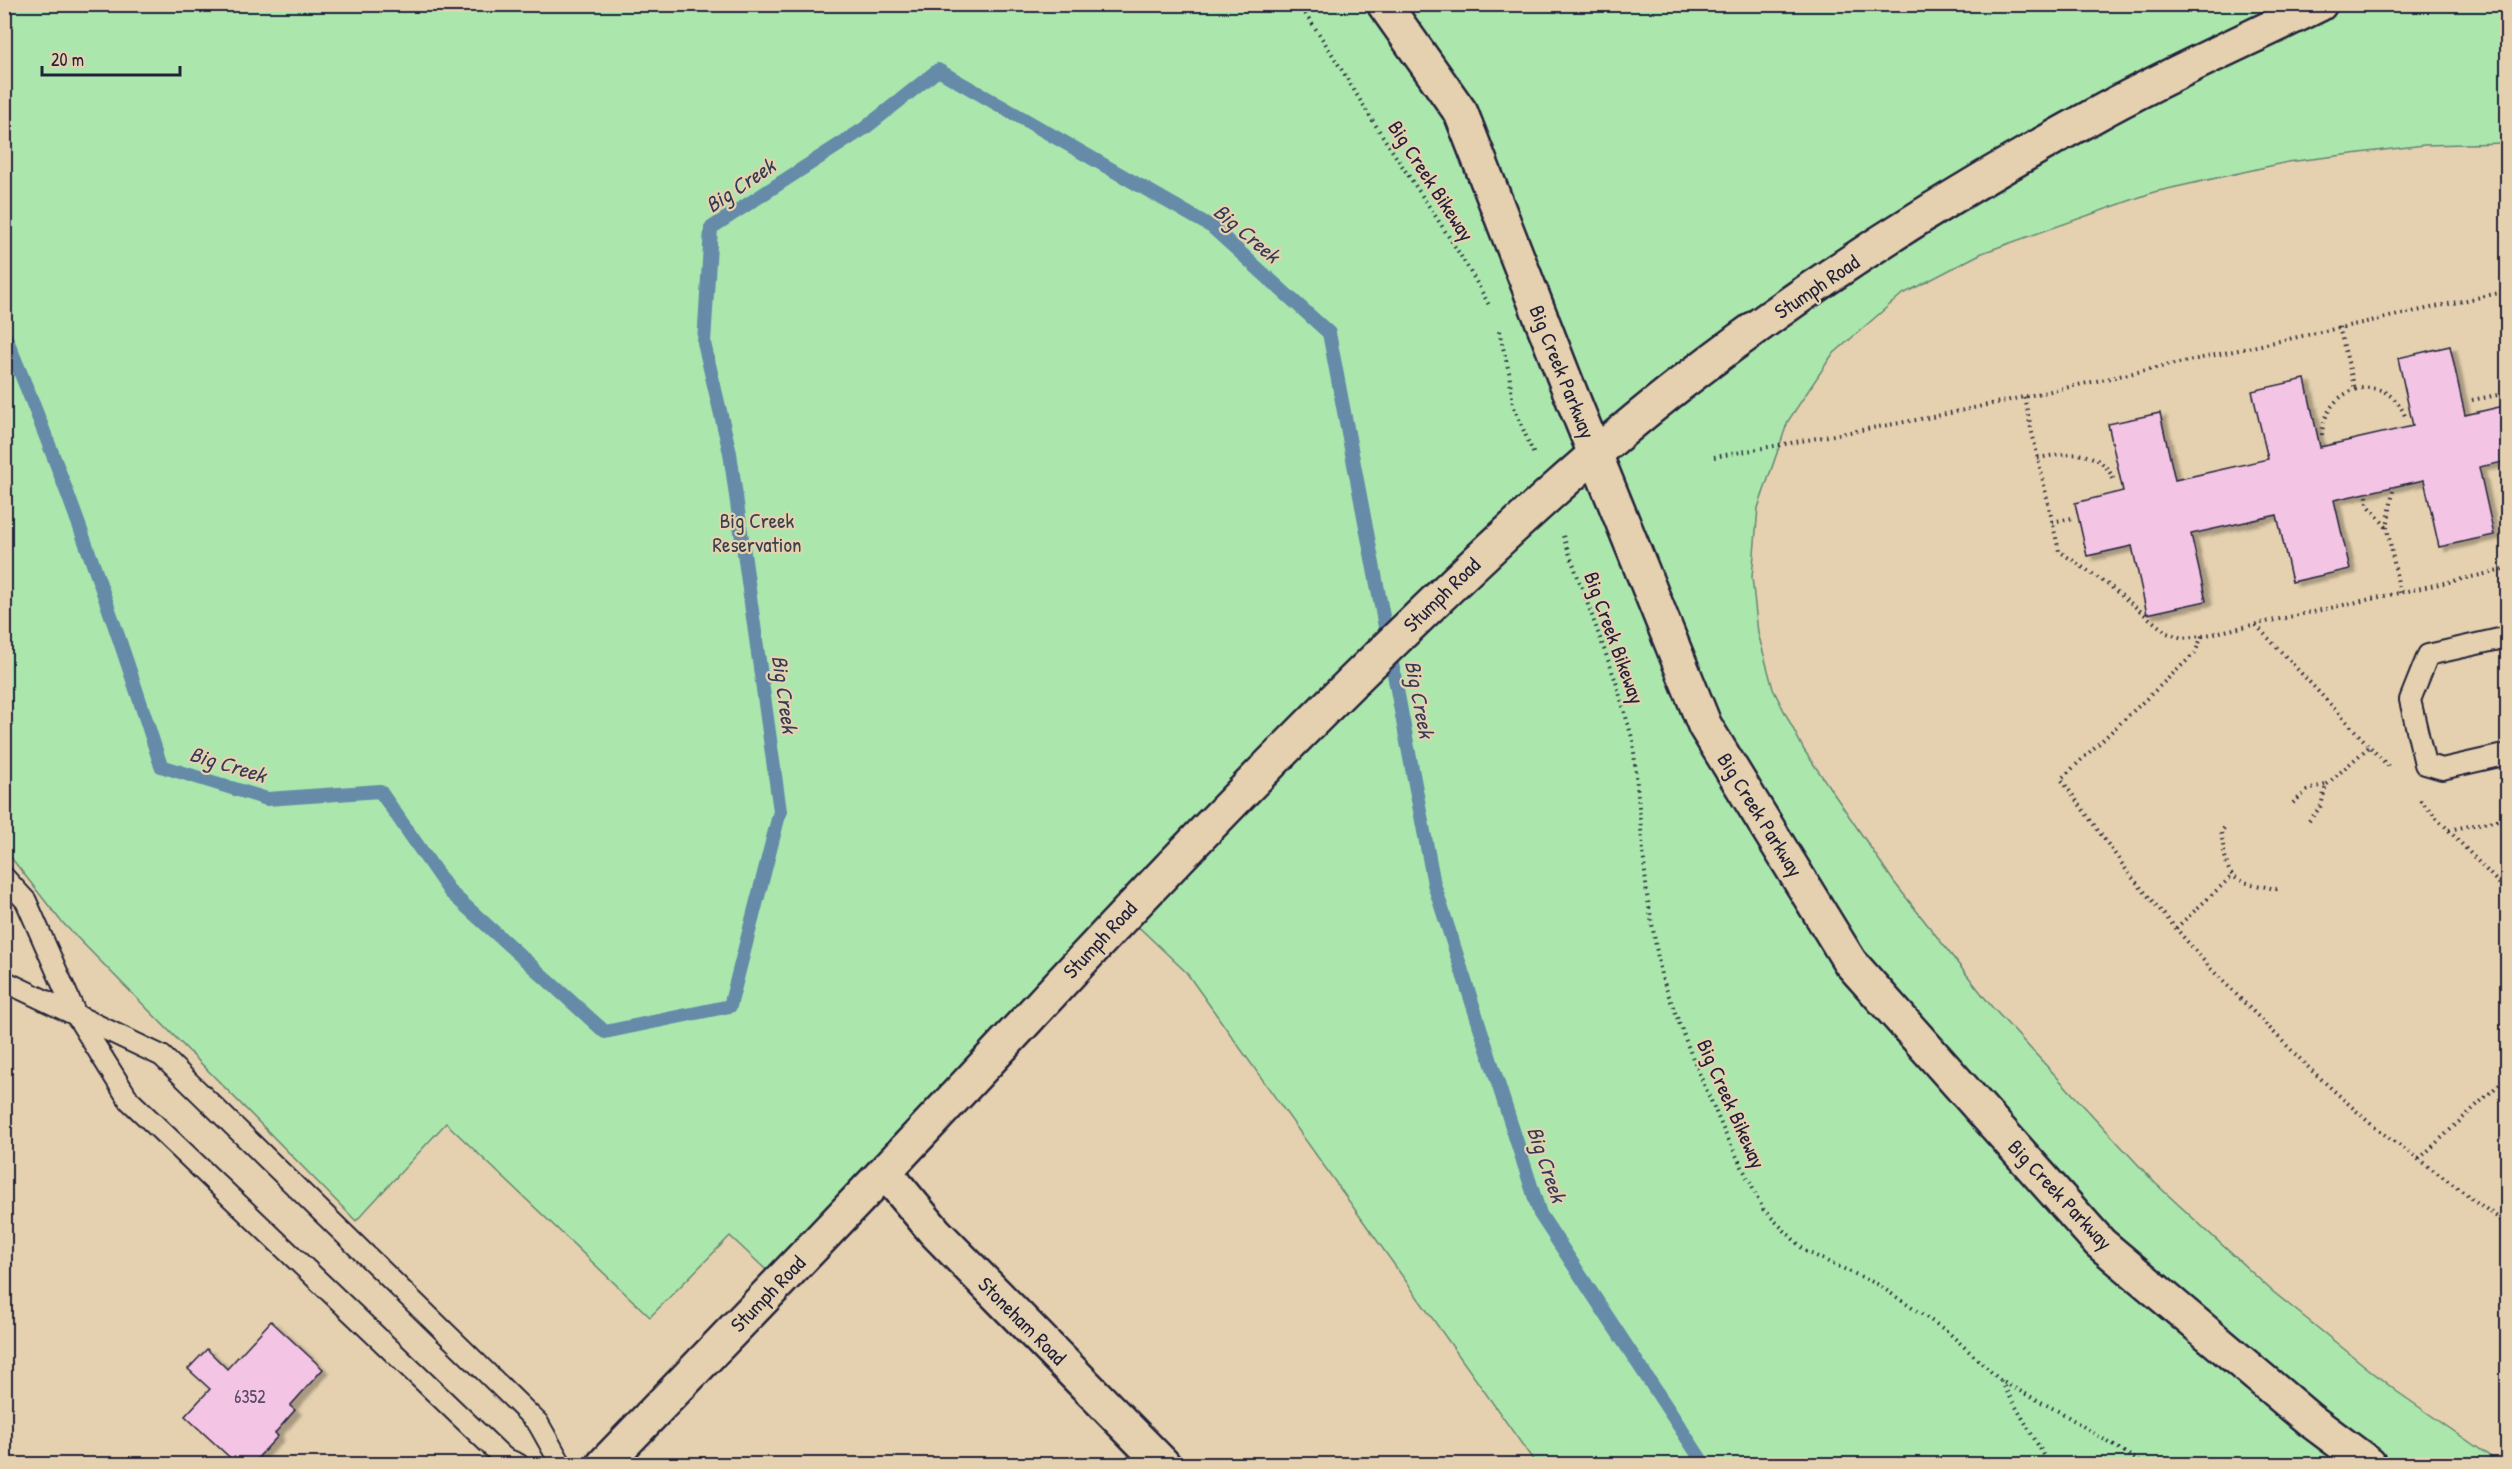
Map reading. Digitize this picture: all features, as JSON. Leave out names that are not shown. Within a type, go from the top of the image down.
[{"type":"main road","name":"Big Creek Parkway","points":[[1384,4],[1461,113],[1595,455],[1705,726],[1850,962],[2100,1243],[2310,1420],[2369,1464]]},
{"type":"main road","name":"Stumph Road","points":[[604,1464],[885,1172],[1176,859],[1330,702],[1494,545],[1595,455],[1682,383],[1779,311],[1985,178],[2099,112],[2320,4]]},
{"type":"main road","name":"Stoneham Road","points":[[885,1172],[935,1232],[1163,1464]]},
{"type":"lane","points":[[2508,637],[2428,655],[2410,700],[2425,764],[2442,769],[2508,754]]},
{"type":"lane","points":[[4,877],[26,901],[76,1015],[129,1100],[504,1458],[518,1464]]},
{"type":"lane","points":[[4,981],[162,1056],[538,1423],[561,1464]]},
{"type":"path","name":"Big Creek Bikeway","points":[[1298,4],[1322,35],[1351,87],[1468,265],[1491,310]]},
{"type":"path","points":[[1714,457],[1932,417],[2508,291]]},
{"type":"path","points":[[2339,327],[2355,389]]},
{"type":"path","points":[[1499,330],[1509,372],[1513,405],[1519,422]]},
{"type":"path","points":[[2322,435],[2322,422],[2333,402],[2355,389],[2378,390],[2389,394],[2405,416]]},
{"type":"path","points":[[2472,400],[2508,393]]},
{"type":"path","points":[[2024,397],[2059,550],[2064,557],[2110,586],[2167,633],[2182,638],[2202,636],[2508,569]]},
{"type":"path","points":[[2038,458],[2080,453],[2103,463],[2114,481]]},
{"type":"path","points":[[2393,491],[2387,528],[2400,593]]},
{"type":"path","points":[[2367,496],[2368,505],[2387,528]]},
{"type":"path","points":[[2052,522],[2072,518]]},
{"type":"path","name":"Big Creek Bikeway","points":[[1572,565],[1616,682],[1633,741],[1647,895],[1661,975],[1699,1073],[1763,1209],[1805,1251],[1877,1284],[1948,1332],[2001,1381],[2062,1413],[2143,1464]]},
{"type":"path","points":[[2256,624],[2393,771]]},
{"type":"path","points":[[2202,636],[2196,653],[2061,779],[2130,874],[2211,969],[2310,1069],[2373,1126],[2508,1226]]},
{"type":"path","points":[[2293,803],[2308,790],[2326,785],[2370,746]]},
{"type":"path","points":[[2309,821],[2317,814],[2326,785]]},
{"type":"path","points":[[2417,796],[2508,893]]},
{"type":"path","points":[[2449,830],[2508,818]]},
{"type":"path","points":[[2224,828],[2221,832],[2227,870],[2231,877],[2248,883],[2279,888]]},
{"type":"path","points":[[2176,928],[2231,877]]},
{"type":"path","points":[[2419,1159],[2508,1076]]},
{"type":"path","points":[[2001,1381],[2049,1464]]},
{"type":"green space","name":"Big Creek Reservation","points":[[5,5],[2507,5],[2507,143],[2424,145],[2288,162],[2154,192],[1982,253],[1901,295],[1832,355],[1788,421],[1758,508],[1752,577],[1758,633],[1773,689],[1804,750],[1894,882],[1992,1007],[2155,1183],[2272,1291],[2396,1391],[2501,1464],[1536,1464],[1186,972],[1125,914],[778,1281],[730,1236],[650,1317],[446,1123],[356,1221],[60,920],[5,850]]},
{"type":"building","points":[[2450,346],[2465,415],[2508,405],[2508,461],[2479,467],[2494,535],[2439,547],[2424,480],[2334,500],[2350,569],[2292,582],[2277,515],[2191,534],[2206,601],[2147,614],[2132,546],[2087,556],[2075,503],[2123,491],[2108,424],[2160,413],[2175,480],[2268,459],[2252,391],[2305,379],[2320,447],[2413,426],[2398,358]]},
{"type":"building","points":[[271,1321],[323,1369],[290,1406],[295,1410],[275,1433],[278,1436],[252,1464],[237,1464],[185,1416],[210,1389],[188,1369],[207,1349],[227,1369]]},
{"type":"waterway","name":"Big Creek","points":[[4,333],[87,548],[161,766],[267,799],[380,791],[450,892],[605,1032],[730,1006],[780,811],[730,453],[704,343],[711,228],[865,128],[938,70],[1212,227],[1329,333],[1434,884],[1540,1214],[1704,1464]]}]
